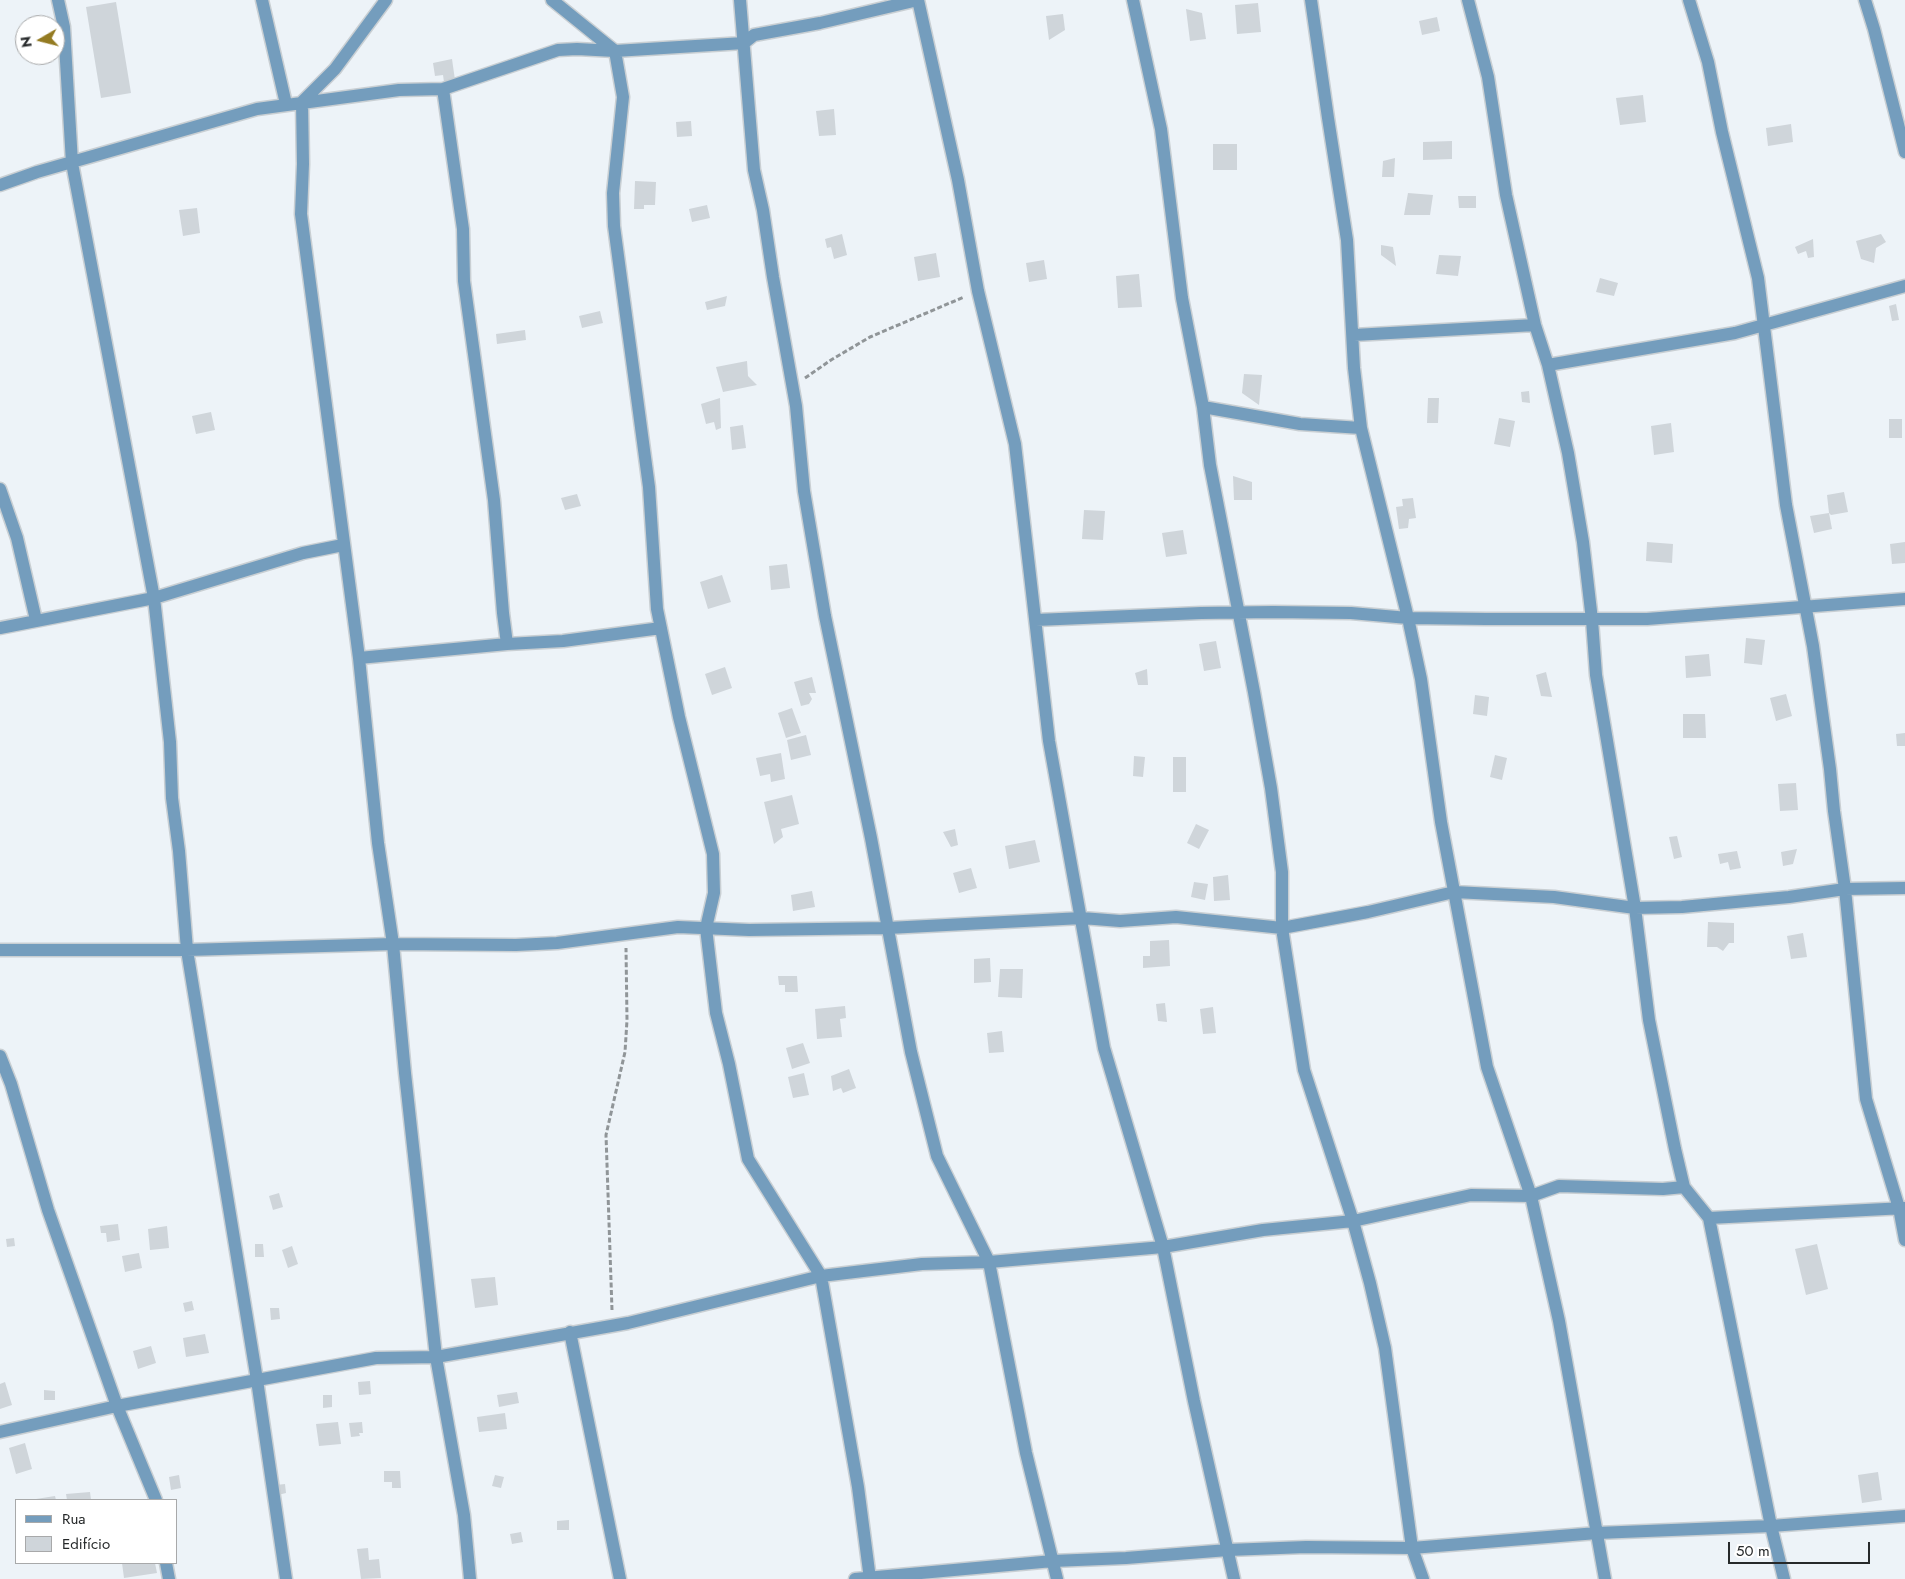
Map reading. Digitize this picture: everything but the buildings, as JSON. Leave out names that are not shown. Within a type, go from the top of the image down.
[{"type":"street","points":[[58,0],[64,27],[72,163],[154,598],[170,742],[172,798],[179,851],[187,950],[257,1380],[286,1579]]},
{"type":"street","points":[[262,0],[286,104]]},
{"type":"street","points":[[386,0],[335,69],[302,102],[303,164],[301,214],[358,658],[378,843],[393,944],[436,1356],[464,1515],[470,1579]]},
{"type":"street","points":[[552,0],[615,51],[623,97],[615,166],[613,212],[650,487],[657,609],[679,717],[712,854],[714,893],[706,928],[716,1013],[729,1064],[748,1159],[821,1276],[858,1487],[870,1578]]},
{"type":"street","points":[[740,0],[754,170],[763,210],[793,388],[804,491],[825,616],[871,838],[911,1052],[937,1156],[989,1262],[1026,1453],[1057,1579]]},
{"type":"street","points":[[0,185],[37,172],[257,109],[399,90],[443,89],[558,50],[615,51],[744,43],[754,35],[820,23],[918,0],[958,180],[978,291],[1015,444],[1049,741],[1104,1048],[1163,1247],[1194,1401],[1234,1579]]},
{"type":"street","points":[[1133,0],[1161,129],[1182,298],[1203,407],[1210,466],[1271,788],[1282,872],[1282,928],[1304,1070],[1353,1221],[1370,1283],[1385,1348],[1412,1548],[1423,1579]]},
{"type":"street","points":[[1312,0],[1347,240],[1354,335],[1354,368],[1361,428],[1408,618],[1421,679],[1441,822],[1487,1067],[1531,1196],[1559,1321],[1605,1579]]},
{"type":"street","points":[[1468,0],[1488,77],[1506,195],[1535,325],[1548,365],[1568,452],[1583,542],[1596,675],[1635,908],[1649,1020],[1674,1149],[1684,1187],[1709,1218],[1784,1579]]},
{"type":"street","points":[[1689,0],[1708,62],[1722,132],[1758,278],[1786,505],[1814,656],[1845,889],[1866,1099],[1902,1208],[1905,1240]]},
{"type":"street","points":[[1865,0],[1905,152]]},
{"type":"street","points":[[443,89],[463,229],[464,281],[494,500],[507,644]]},
{"type":"street","points":[[1548,365],[1735,333],[1905,286]]},
{"type":"street","points":[[1354,335],[1535,325]]},
{"type":"street","points":[[1203,407],[1300,424],[1361,428]]},
{"type":"street","points":[[0,489],[17,538],[36,620]]},
{"type":"street","points":[[0,628],[154,598],[303,553],[343,545]]},
{"type":"street","points":[[1036,620],[1201,613],[1350,613],[1408,618],[1647,619],[1905,599]]},
{"type":"street","points":[[358,658],[507,644],[563,641],[661,628]]},
{"type":"street","points":[[0,950],[187,950],[393,944],[516,945],[626,935],[678,927],[749,930],[888,928],[995,924],[1082,918],[1120,921],[1176,917],[1282,928],[1368,912],[1454,892],[1554,897],[1635,908],[1682,908],[1845,889],[1905,888]]},
{"type":"street","points":[[0,1056],[11,1084],[48,1210],[117,1406],[156,1499]]},
{"type":"street","points":[[0,1432],[117,1406],[376,1358],[436,1356],[612,1326],[745,1296],[821,1276],[922,1264],[989,1262],[1163,1247],[1263,1230],[1353,1221],[1471,1195],[1531,1196],[1559,1186],[1663,1189],[1684,1187]]},
{"type":"street","points":[[1709,1218],[1902,1208]]},
{"type":"street","points":[[570,1332],[620,1579]]},
{"type":"street","points":[[855,1579],[1053,1561],[1126,1558],[1228,1550],[1306,1547],[1412,1548],[1597,1533],[1772,1526],[1905,1516]]},
{"type":"street","points":[[166,1564],[169,1579]]},
{"type":"path","points":[[793,388],[832,360],[870,337],[978,291]]},
{"type":"path","points":[[612,1326],[606,1135],[625,1052],[627,1020],[626,935]]}]
